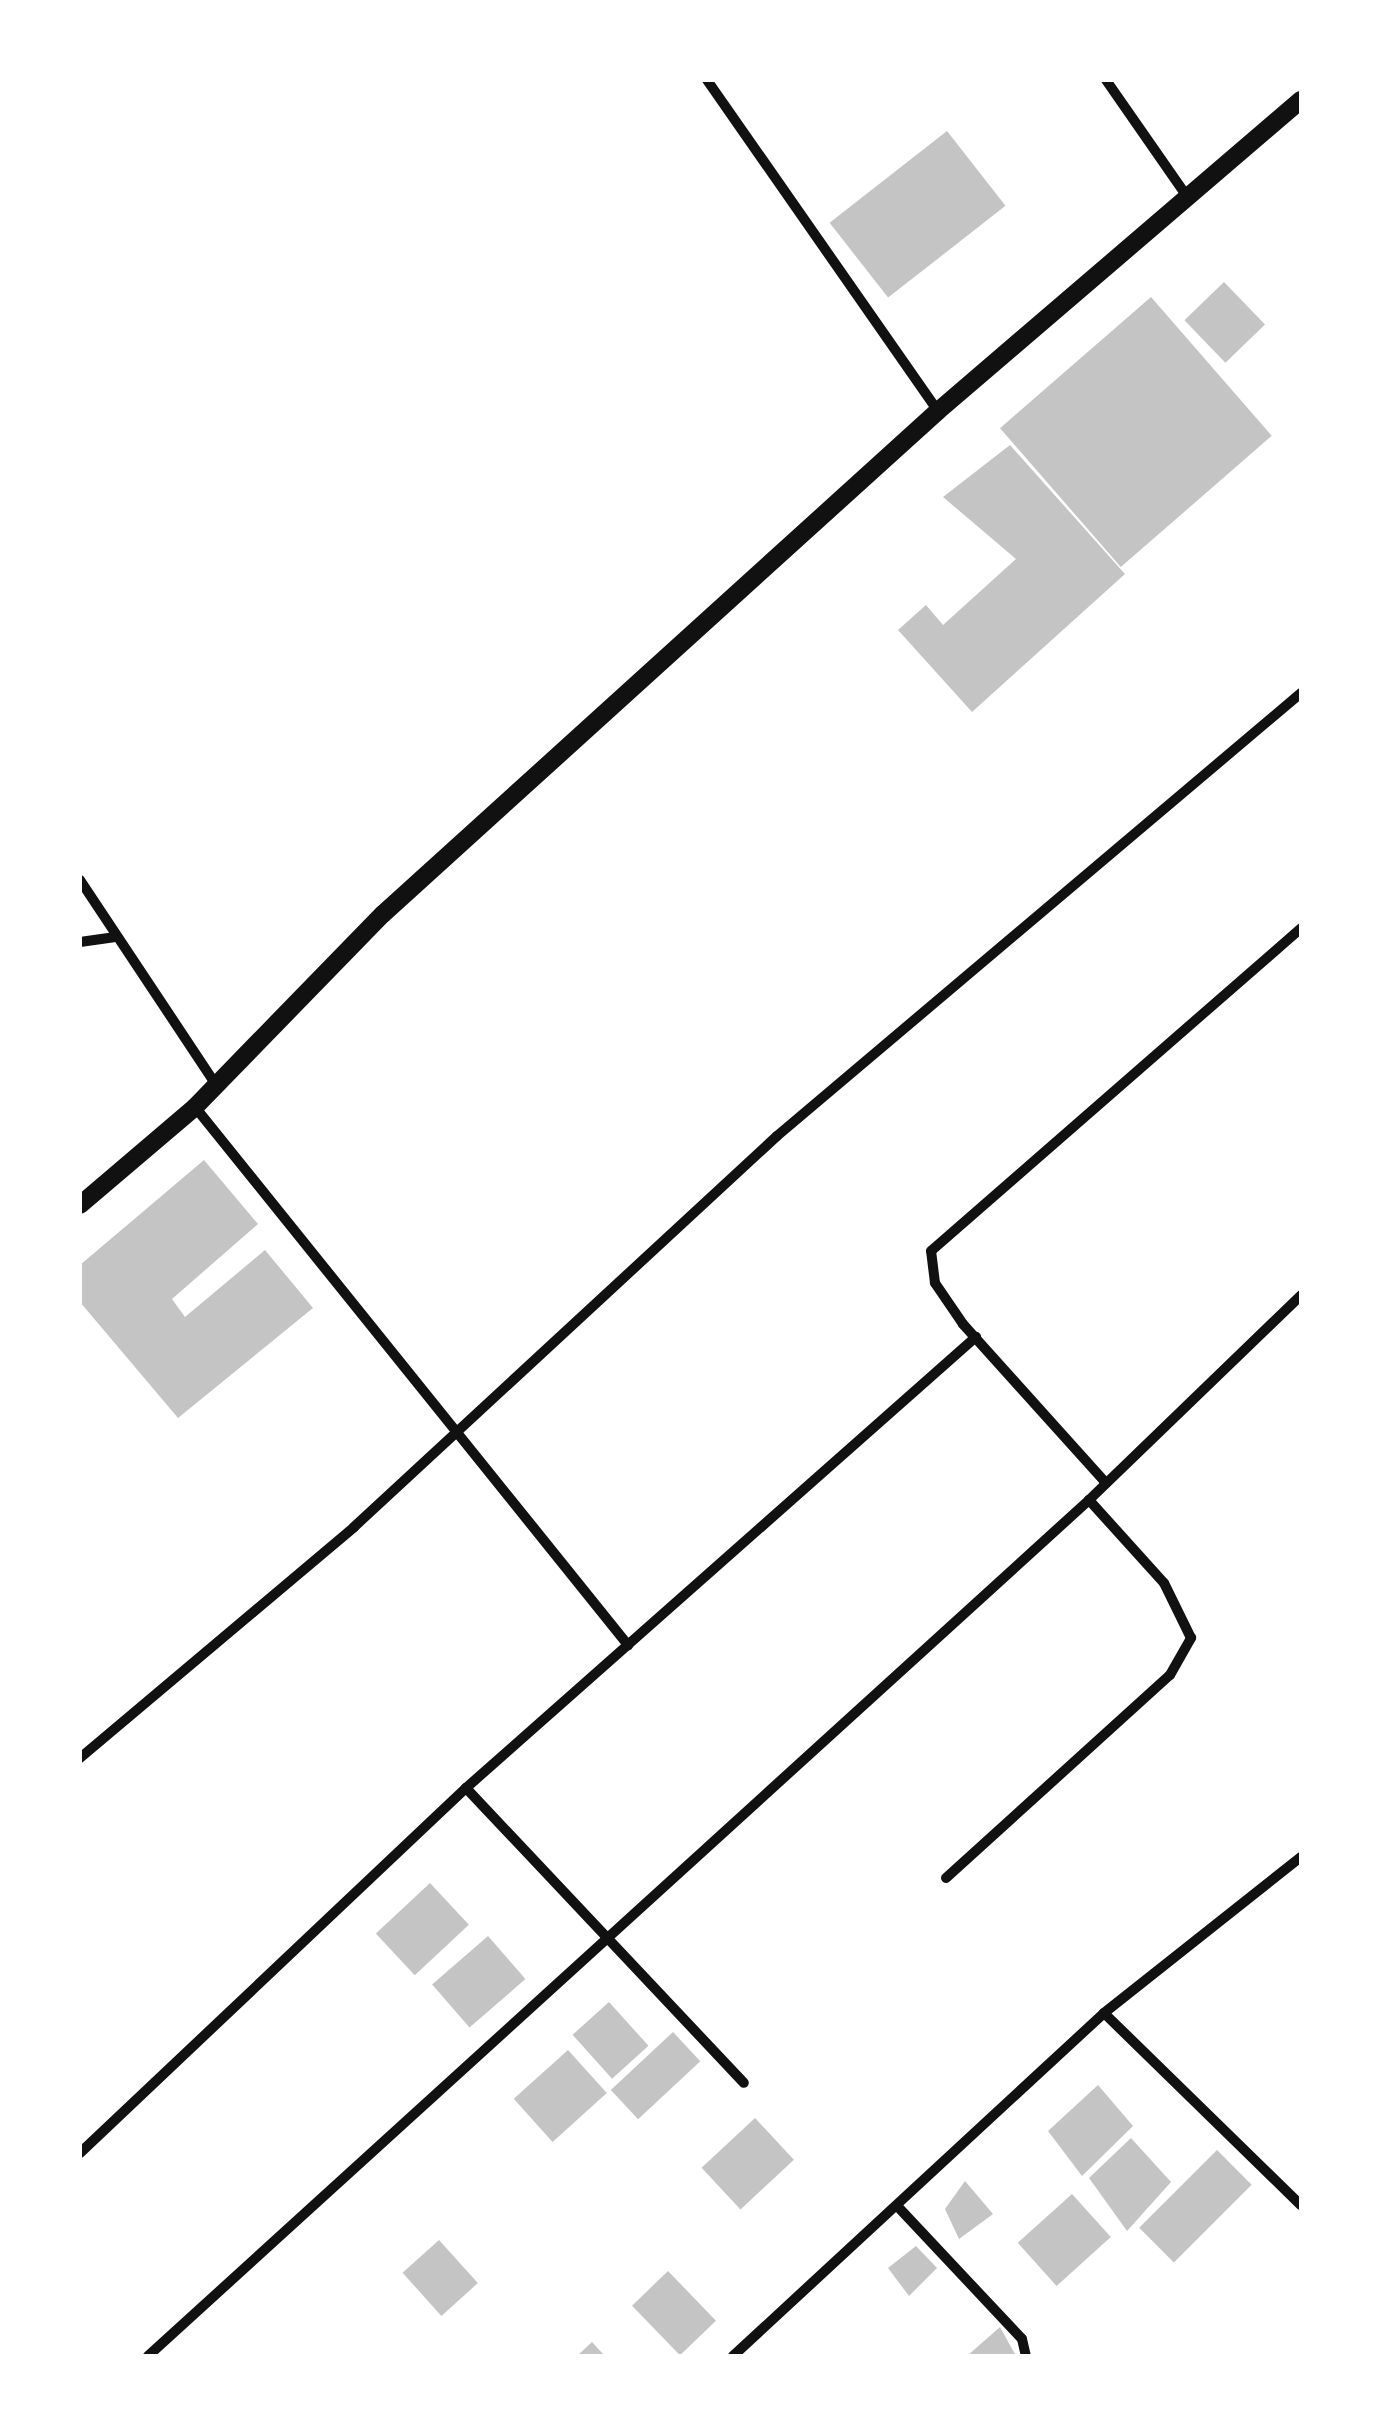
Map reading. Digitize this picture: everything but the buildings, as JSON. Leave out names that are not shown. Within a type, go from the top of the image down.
[{"type":"street","points":[[707,80],[938,411]]},
{"type":"street","points":[[1106,80],[1186,195]]},
{"type":"street","points":[[80,1205],[195,1107],[382,914],[938,411],[1186,195],[1298,108]]},
{"type":"street","points":[[80,1758],[452,1434],[776,1136],[1301,693]]},
{"type":"street","points":[[80,880],[114,937],[216,1085]]},
{"type":"street","points":[[1106,1483],[976,1337],[936,1283],[937,1238],[1301,928]]},
{"type":"street","points":[[80,942],[114,937]]},
{"type":"street","points":[[195,1107],[452,1434],[628,1645]]},
{"type":"street","points":[[148,2356],[1089,1500],[1301,1295]]},
{"type":"street","points":[[80,2152],[466,1788],[976,1337]]},
{"type":"street","points":[[946,1878],[1170,1675],[1191,1638],[1164,1583],[1089,1500]]},
{"type":"street","points":[[466,1788],[611,1937],[744,2083]]},
{"type":"street","points":[[733,2356],[900,2209],[1104,2013],[1301,1857]]},
{"type":"street","points":[[1104,2013],[1301,2205]]},
{"type":"street","points":[[900,2209],[1022,2338],[1026,2356]]}]
